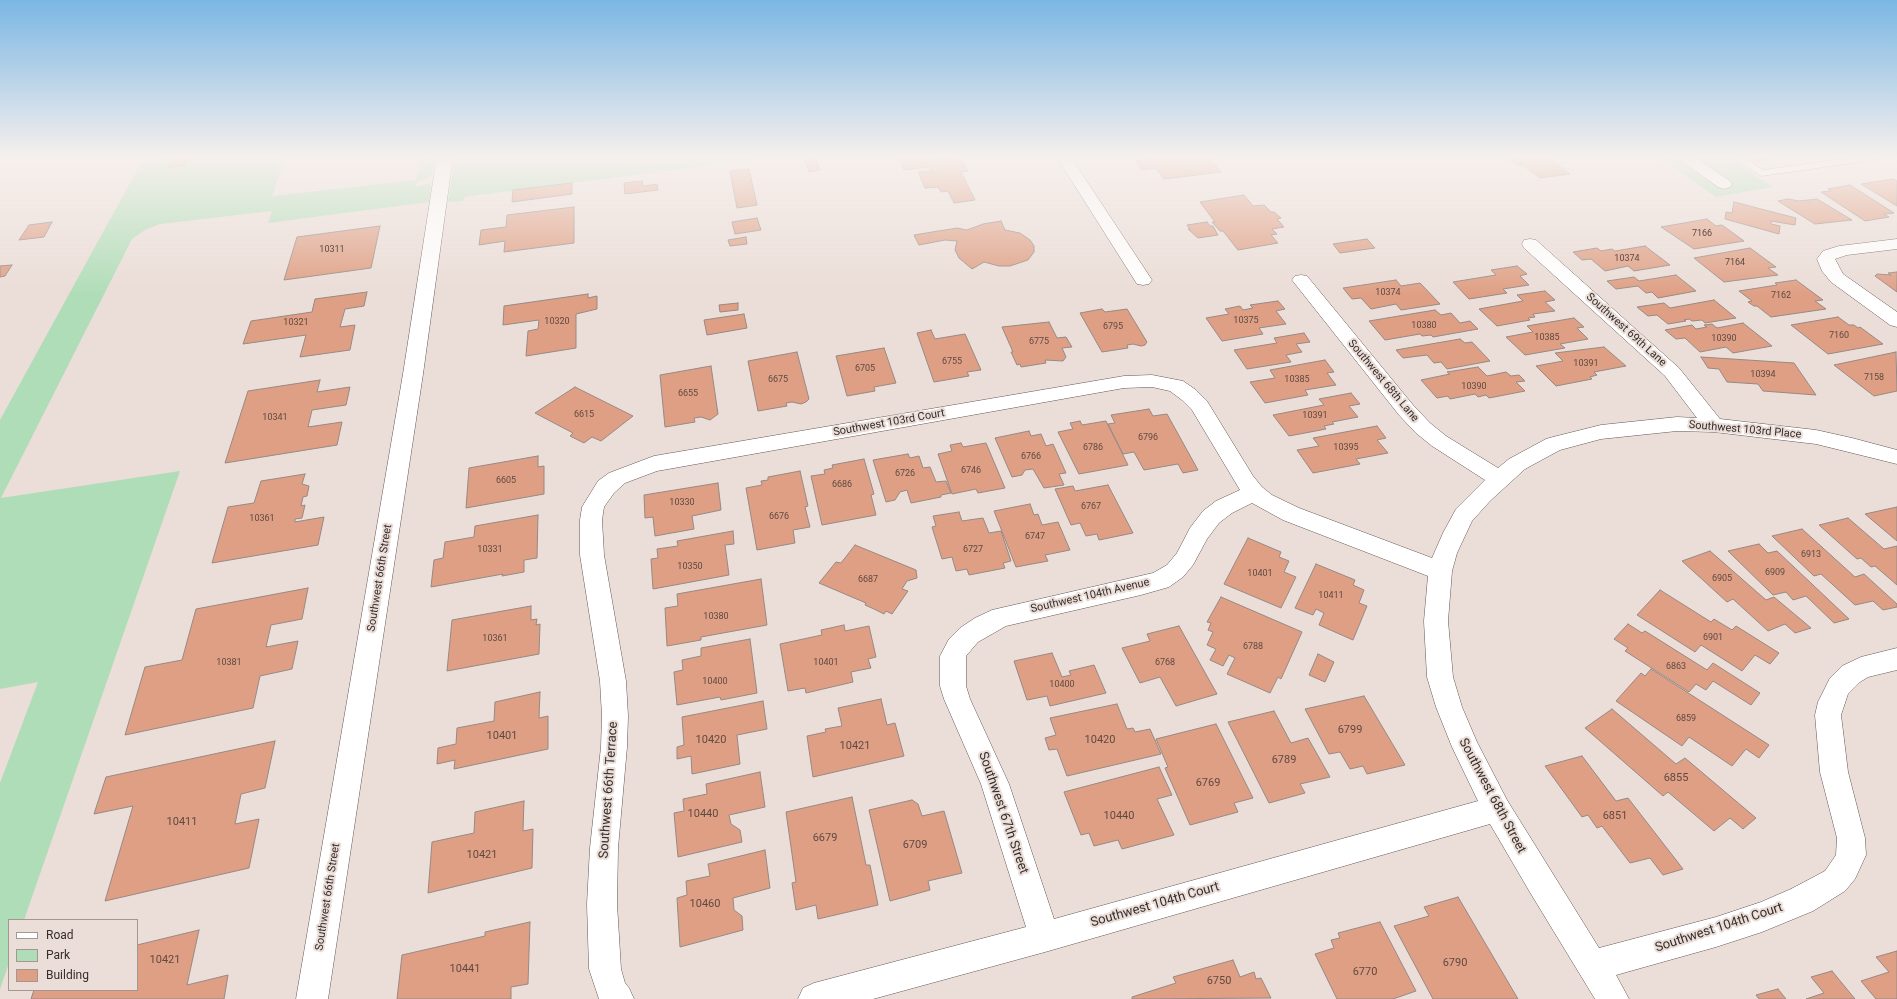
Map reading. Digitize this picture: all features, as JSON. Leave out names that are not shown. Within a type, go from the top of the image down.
[{"type":"street","name":"Southwest 66th Street","points":[[312,999],[338,830],[413,374],[438,203]]},
{"type":"street","points":[[1093,203],[1143,280]]},
{"type":"street","name":"Southwest 69th Lane","points":[[1530,244],[1672,372],[1714,425]]},
{"type":"street","points":[[1897,244],[1845,250],[1829,255],[1826,259],[1831,271],[1837,278],[1897,321]]},
{"type":"street","name":"Southwest 68th Lane","points":[[1301,280],[1406,410],[1423,428],[1439,441],[1499,479]]},
{"type":"street","name":"Southwest 103rd Court","points":[[606,487],[617,478],[654,464],[1124,382],[1152,381],[1176,386],[1189,395],[1200,406],[1245,482],[1254,493]]},
{"type":"street","name":"Southwest 103rd Place","points":[[1440,572],[1445,553],[1464,515],[1499,479],[1517,464],[1534,453],[1553,444],[1586,434],[1618,429],[1677,424],[1714,425],[1816,437],[1852,445],[1897,458]]},
{"type":"street","name":"Southwest 66th Terrace","points":[[606,487],[598,496],[593,507],[591,535],[594,573],[613,681],[615,716],[614,747],[604,848],[602,904],[605,969],[612,992],[618,999]]},
{"type":"street","points":[[1254,493],[1264,501],[1291,514],[1440,572]]},
{"type":"street","name":"Southwest 104th Avenue","points":[[958,646],[969,635],[1001,617],[1141,586],[1161,580],[1175,571],[1185,559],[1198,534],[1211,517],[1224,508],[1254,493]]},
{"type":"street","name":"Southwest 68th Street","points":[[1440,572],[1436,621],[1440,677],[1456,728],[1497,809],[1541,884],[1614,999]]},
{"type":"street","name":"Southwest 67th Street","points":[[958,646],[953,656],[953,686],[965,719],[980,748],[995,784],[1045,937]]},
{"type":"street","name":"Southwest 104th Court","points":[[1592,966],[1750,921],[1802,900],[1835,881],[1845,869],[1851,855],[1851,838],[1834,772],[1828,715],[1831,702],[1839,686],[1851,674],[1861,668],[1897,659]]},
{"type":"street","name":"Southwest 104th Court","points":[[814,999],[1045,937],[1497,809]]},
{"type":"green space","points":[[119,203],[424,203],[268,223],[272,211],[160,224],[145,230],[132,239],[1,498],[180,471],[24,919],[8,919],[8,966],[0,989],[0,783],[38,682],[0,689],[0,420]]},
{"type":"building","points":[[736,203],[756,203],[757,205],[737,208]]},
{"type":"building","points":[[1200,203],[1250,203],[1253,206],[1264,205],[1271,212],[1274,212],[1281,218],[1277,219],[1284,227],[1272,229],[1277,234],[1271,235],[1278,243],[1238,250],[1223,231],[1220,231],[1212,222],[1215,222]]},
{"type":"building","points":[[1734,203],[1736,203],[1796,218],[1795,225],[1771,221],[1771,224],[1780,226],[1779,234],[1725,219],[1726,212],[1732,213]]},
{"type":"building","points":[[1781,203],[1823,203],[1852,220],[1815,224]]},
{"type":"building","points":[[1837,203],[1878,203],[1894,213],[1884,214],[1889,217],[1865,221]]},
{"type":"building","points":[[574,207],[574,243],[504,252],[505,241],[479,245],[481,230],[506,227],[507,215]]},
{"type":"building","points":[[757,218],[761,230],[735,234],[732,222]]},
{"type":"building","points":[[1707,219],[1716,226],[1722,225],[1744,241],[1694,249],[1661,227]]},
{"type":"building","points":[[1001,221],[1005,230],[1020,233],[1030,240],[1034,246],[1034,252],[1028,260],[1010,266],[999,266],[984,262],[972,269],[959,258],[955,250],[957,241],[945,240],[919,245],[914,235],[957,228],[967,230],[983,224]]},
{"type":"building","points":[[52,222],[44,237],[19,240],[29,225]]},
{"type":"building","points":[[1207,222],[1210,226],[1213,226],[1218,235],[1198,238],[1188,229],[1190,229],[1187,225]]},
{"type":"building","points":[[380,226],[371,268],[284,280],[297,237]]},
{"type":"building","points":[[746,237],[747,244],[730,246],[728,240]]},
{"type":"building","points":[[1367,239],[1375,248],[1340,253],[1333,244]]},
{"type":"building","points":[[1645,246],[1670,265],[1634,271],[1628,266],[1605,271],[1591,259],[1582,260],[1573,252],[1597,248],[1601,251],[1612,249],[1615,251]]},
{"type":"building","points":[[1750,248],[1776,267],[1768,268],[1778,275],[1724,282],[1694,258]]},
{"type":"building","points":[[12,265],[5,276],[0,277],[0,266]]},
{"type":"building","points":[[1517,266],[1527,274],[1520,276],[1529,285],[1503,289],[1507,293],[1469,299],[1453,282],[1496,275],[1491,270]]},
{"type":"building","points":[[1897,272],[1897,292],[1875,276],[1877,274],[1891,275],[1888,273]]},
{"type":"building","points":[[1676,275],[1696,291],[1658,298],[1652,292],[1646,293],[1638,286],[1616,289],[1607,281],[1634,277],[1639,281]]},
{"type":"building","points":[[1396,280],[1401,286],[1420,283],[1440,304],[1401,310],[1396,304],[1371,309],[1361,298],[1352,299],[1343,288]]},
{"type":"building","points":[[1796,280],[1823,300],[1815,301],[1826,309],[1771,317],[1757,306],[1754,306],[1748,302],[1752,301],[1739,291],[1777,285],[1775,283]]},
{"type":"building","points":[[1545,291],[1555,300],[1545,302],[1555,311],[1533,314],[1535,317],[1528,318],[1530,320],[1497,326],[1479,309],[1523,301],[1517,295]]},
{"type":"building","points":[[367,292],[364,306],[345,309],[340,327],[355,325],[350,350],[300,357],[306,335],[243,344],[251,321],[312,312],[315,299]]},
{"type":"building","points":[[588,294],[588,298],[597,296],[597,309],[576,314],[576,348],[526,356],[528,331],[538,329],[539,320],[503,325],[504,306]]},
{"type":"building","points":[[1714,300],[1736,318],[1705,323],[1702,320],[1692,321],[1689,319],[1684,320],[1686,321],[1668,324],[1657,315],[1648,316],[1637,307],[1664,303],[1670,308]]},
{"type":"building","points":[[1278,301],[1285,309],[1276,311],[1286,324],[1259,328],[1263,334],[1222,341],[1206,318],[1229,314],[1225,309],[1240,306],[1243,310],[1253,308],[1250,305]]},
{"type":"building","points":[[738,303],[738,310],[720,312],[719,305]]},
{"type":"building","points":[[1102,309],[1105,312],[1127,309],[1147,342],[1145,345],[1141,346],[1133,344],[1127,345],[1128,348],[1102,352],[1080,313]]},
{"type":"building","points":[[1435,310],[1441,315],[1451,313],[1460,323],[1470,321],[1478,329],[1433,337],[1431,335],[1422,336],[1420,334],[1385,340],[1369,321]]},
{"type":"building","points":[[744,314],[747,328],[707,335],[704,320]]},
{"type":"building","points":[[1838,317],[1849,325],[1854,325],[1858,328],[1860,327],[1883,344],[1828,354],[1791,325]]},
{"type":"building","points":[[1574,318],[1584,327],[1577,328],[1588,339],[1560,344],[1565,348],[1525,355],[1506,337],[1533,332],[1527,326]]},
{"type":"building","points":[[1049,322],[1057,338],[1066,337],[1072,347],[1062,348],[1066,357],[1063,361],[1045,360],[1046,363],[1021,367],[1020,364],[1017,365],[1002,327]]},
{"type":"building","points":[[1743,323],[1772,346],[1733,353],[1726,347],[1700,352],[1685,338],[1676,339],[1665,330],[1692,325],[1696,329],[1707,327],[1704,325],[1712,324],[1717,328]]},
{"type":"building","points":[[931,330],[935,339],[965,334],[981,370],[967,372],[969,376],[934,382],[917,333]]},
{"type":"building","points":[[1304,333],[1310,342],[1296,344],[1302,352],[1286,355],[1291,362],[1247,369],[1234,350],[1277,343],[1274,338]]},
{"type":"building","points":[[1460,339],[1465,343],[1472,342],[1490,361],[1447,369],[1441,362],[1434,363],[1427,355],[1403,358],[1396,350]]},
{"type":"building","points":[[1604,347],[1626,366],[1594,372],[1597,375],[1590,377],[1592,379],[1556,386],[1536,366],[1563,361],[1555,353]]},
{"type":"building","points":[[884,348],[896,383],[874,387],[875,391],[847,396],[836,356]]},
{"type":"building","points":[[797,352],[809,399],[801,404],[792,402],[786,403],[787,406],[758,411],[748,361]]},
{"type":"building","points":[[1896,352],[1897,391],[1874,396],[1834,365]]},
{"type":"building","points":[[1701,357],[1794,363],[1816,395],[1763,391],[1758,384],[1727,382],[1719,369],[1708,368]]},
{"type":"building","points":[[1325,360],[1334,372],[1327,373],[1336,385],[1305,390],[1308,395],[1265,403],[1250,382],[1275,378],[1270,370]]},
{"type":"building","points":[[711,366],[718,414],[710,420],[701,417],[694,418],[695,422],[665,427],[660,375]]},
{"type":"building","points":[[1478,367],[1487,376],[1506,372],[1511,376],[1519,375],[1525,381],[1516,382],[1525,391],[1489,398],[1486,395],[1478,397],[1475,394],[1450,399],[1448,396],[1437,398],[1421,380],[1450,374],[1447,372]]},
{"type":"building","points":[[320,380],[317,392],[350,387],[346,405],[312,410],[308,427],[342,422],[337,445],[225,463],[248,391]]},
{"type":"building","points":[[575,387],[633,416],[601,441],[592,437],[584,443],[570,436],[573,433],[535,413]]},
{"type":"building","points":[[1351,393],[1360,404],[1349,406],[1358,417],[1332,422],[1334,424],[1324,426],[1326,429],[1289,436],[1273,415],[1324,405],[1319,399]]},
{"type":"building","points":[[1149,409],[1153,416],[1167,414],[1198,470],[1183,473],[1178,464],[1144,470],[1134,452],[1123,454],[1108,424],[1115,423],[1111,415]]},
{"type":"building","points":[[1080,421],[1082,425],[1106,421],[1128,465],[1079,474],[1058,432],[1073,429],[1070,423]]},
{"type":"building","points":[[1377,426],[1386,438],[1377,440],[1388,453],[1356,459],[1360,464],[1313,473],[1297,450],[1319,446],[1313,438]]},
{"type":"building","points":[[1029,431],[1031,436],[1041,434],[1046,446],[1053,444],[1066,473],[1059,474],[1064,485],[1044,488],[1033,469],[1025,470],[1022,475],[1012,477],[995,438]]},
{"type":"building","points":[[961,443],[963,447],[986,443],[1005,488],[978,493],[976,489],[952,494],[938,454],[952,451],[950,445]]},
{"type":"building","points":[[908,454],[910,458],[919,456],[923,468],[930,467],[936,482],[946,481],[951,493],[941,495],[941,497],[911,503],[907,490],[900,492],[895,500],[886,502],[873,460]]},
{"type":"building","points":[[538,456],[538,467],[544,466],[544,494],[466,508],[469,468]]},
{"type":"building","points":[[864,459],[874,494],[871,495],[876,515],[822,525],[811,476],[825,474],[824,470],[833,468],[832,465]]},
{"type":"building","points":[[800,471],[808,506],[805,507],[810,527],[793,530],[795,543],[757,550],[746,488],[762,485],[761,481],[768,480],[768,477]]},
{"type":"building","points":[[305,474],[302,484],[309,486],[307,496],[303,497],[301,506],[305,505],[302,518],[295,519],[295,522],[324,517],[318,545],[212,563],[228,507],[254,503],[261,481]]},
{"type":"building","points":[[718,483],[721,510],[692,516],[694,529],[655,536],[653,517],[645,518],[644,495]]},
{"type":"building","points":[[1108,485],[1133,533],[1099,540],[1097,534],[1086,536],[1080,523],[1071,525],[1055,489],[1073,486],[1075,491]]},
{"type":"building","points":[[1030,504],[1034,515],[1038,514],[1042,525],[1058,522],[1070,550],[1045,555],[1048,561],[1016,567],[994,511]]},
{"type":"building","points":[[1897,507],[1897,541],[1865,514]]},
{"type":"building","points":[[959,512],[962,521],[983,518],[989,533],[1001,531],[1011,561],[1003,563],[1005,568],[969,575],[967,569],[956,571],[952,557],[942,559],[932,527],[936,526],[933,516]]},
{"type":"building","points":[[538,515],[537,558],[524,560],[524,572],[502,576],[503,574],[431,587],[434,560],[443,558],[445,542],[474,537],[475,526]]},
{"type":"building","points":[[1848,518],[1884,549],[1897,546],[1897,585],[1875,566],[1871,567],[1861,558],[1857,559],[1819,525]]},
{"type":"building","points":[[1802,529],[1855,577],[1864,574],[1897,604],[1897,607],[1883,610],[1873,601],[1855,605],[1821,574],[1814,576],[1772,536]]},
{"type":"building","points":[[733,531],[734,544],[725,545],[729,575],[653,589],[651,559],[658,558],[657,549],[678,546],[677,541]]},
{"type":"building","points":[[1248,538],[1281,552],[1279,557],[1289,561],[1284,572],[1296,577],[1281,608],[1224,584]]},
{"type":"building","points":[[1759,544],[1768,553],[1777,551],[1849,619],[1834,623],[1806,596],[1793,600],[1786,592],[1773,595],[1728,551]]},
{"type":"building","points":[[855,545],[916,570],[917,578],[907,581],[902,589],[908,591],[892,614],[886,611],[884,614],[865,605],[866,603],[819,583],[836,562],[841,563]]},
{"type":"building","points":[[1710,551],[1766,600],[1774,597],[1811,628],[1795,633],[1785,624],[1768,631],[1733,599],[1727,602],[1682,561]]},
{"type":"building","points":[[1316,564],[1355,580],[1353,585],[1364,590],[1359,603],[1367,606],[1353,640],[1319,625],[1324,613],[1316,609],[1313,615],[1295,608]]},
{"type":"building","points":[[761,579],[767,625],[701,637],[701,640],[667,646],[665,608],[678,606],[677,594]]},
{"type":"building","points":[[308,588],[302,619],[271,625],[266,647],[298,641],[292,669],[260,676],[253,708],[125,735],[145,667],[182,660],[196,609]]},
{"type":"building","points":[[1660,590],[1711,622],[1714,619],[1732,630],[1736,626],[1779,653],[1770,664],[1755,655],[1742,671],[1701,645],[1695,652],[1637,615]]},
{"type":"building","points":[[1221,597],[1302,632],[1281,679],[1278,677],[1270,693],[1227,674],[1235,658],[1229,655],[1223,666],[1210,660],[1216,649],[1207,645],[1213,632],[1208,630],[1211,623],[1207,622]]},
{"type":"building","points":[[531,606],[531,620],[537,619],[536,625],[540,624],[539,654],[447,671],[452,620]]},
{"type":"building","points":[[1628,624],[1642,633],[1645,631],[1707,670],[1713,663],[1760,693],[1751,705],[1713,681],[1706,690],[1696,684],[1689,692],[1625,651],[1628,648],[1614,639]]},
{"type":"building","points":[[844,625],[845,631],[869,626],[876,657],[868,659],[871,668],[851,672],[853,682],[806,693],[805,688],[788,691],[780,644],[822,635],[821,630]]},
{"type":"building","points":[[1179,626],[1217,694],[1176,706],[1160,677],[1140,683],[1122,648],[1150,641],[1147,634]]},
{"type":"building","points":[[750,639],[757,693],[721,700],[720,697],[677,705],[674,672],[683,670],[682,660],[701,656],[701,648]]},
{"type":"building","points":[[1052,653],[1062,677],[1071,675],[1069,671],[1094,665],[1106,693],[1050,706],[1047,696],[1027,700],[1014,661]]},
{"type":"building","points":[[1318,654],[1334,662],[1325,682],[1309,675]]},
{"type":"building","points":[[1651,669],[1769,745],[1759,758],[1746,749],[1732,766],[1689,737],[1682,746],[1616,701],[1641,673],[1645,676]]},
{"type":"building","points":[[540,692],[539,718],[548,716],[548,749],[454,769],[455,760],[437,764],[438,748],[456,744],[457,728],[494,721],[495,702]]},
{"type":"building","points":[[1364,696],[1405,765],[1367,774],[1363,766],[1350,769],[1340,752],[1329,754],[1305,709]]},
{"type":"building","points":[[881,699],[887,725],[895,723],[904,756],[813,777],[807,736],[826,732],[825,729],[842,726],[838,708]]},
{"type":"building","points":[[763,701],[767,729],[737,735],[740,764],[692,774],[691,756],[677,759],[677,747],[684,745],[682,717]]},
{"type":"building","points":[[1117,704],[1127,729],[1133,728],[1135,732],[1150,729],[1161,754],[1067,776],[1057,749],[1049,750],[1045,738],[1056,735],[1050,718]]},
{"type":"building","points":[[1612,709],[1676,764],[1685,758],[1756,818],[1743,829],[1730,818],[1714,831],[1668,792],[1663,796],[1585,728]]},
{"type":"building","points":[[1274,711],[1291,743],[1308,738],[1330,777],[1300,784],[1305,793],[1269,803],[1228,722]]},
{"type":"building","points":[[1216,724],[1253,798],[1234,803],[1238,812],[1190,825],[1165,768],[1168,767],[1156,739]]},
{"type":"building","points":[[275,741],[265,788],[241,794],[235,824],[259,819],[249,868],[105,901],[133,806],[94,814],[106,777]]},
{"type":"building","points":[[1582,756],[1616,801],[1628,798],[1683,869],[1663,875],[1650,858],[1630,863],[1602,826],[1597,828],[1588,815],[1582,817],[1545,766]]},
{"type":"building","points":[[1159,767],[1172,795],[1157,799],[1174,835],[1122,849],[1118,840],[1094,846],[1089,833],[1081,835],[1064,792]]},
{"type":"building","points":[[760,772],[765,807],[729,815],[731,824],[740,830],[742,842],[678,857],[674,813],[684,811],[683,799],[707,794],[706,784]]},
{"type":"building","points":[[852,797],[866,865],[870,865],[878,905],[818,919],[816,905],[796,910],[792,883],[796,882],[786,812]]},
{"type":"building","points":[[912,800],[918,804],[922,816],[944,811],[962,873],[928,881],[930,890],[890,901],[869,810]]},
{"type":"building","points":[[524,801],[523,831],[533,829],[532,868],[428,893],[432,842],[474,833],[475,812]]},
{"type":"building","points":[[765,850],[770,888],[733,898],[734,910],[742,916],[743,930],[680,947],[677,898],[687,895],[686,881],[710,876],[708,864]]},
{"type":"building","points":[[1458,897],[1518,999],[1433,999],[1394,926],[1429,916],[1424,907]]},
{"type":"building","points":[[530,922],[528,984],[511,987],[511,999],[397,999],[402,955],[485,936],[485,932]]},
{"type":"building","points":[[1380,922],[1416,991],[1393,999],[1337,999],[1315,954],[1334,948],[1331,940],[1340,938],[1338,933]]},
{"type":"building","points":[[199,930],[187,985],[228,975],[224,999],[31,999],[34,991],[138,991],[138,945]]},
{"type":"building","points":[[1897,951],[1897,999],[1876,999],[1861,981],[1889,972],[1876,957]]},
{"type":"building","points":[[1233,960],[1240,977],[1254,972],[1256,979],[1261,978],[1271,998],[1132,999],[1132,997],[1176,983],[1173,977]]},
{"type":"building","points":[[1832,971],[1855,999],[1806,999],[1824,993],[1811,977]]},
{"type":"building","points":[[1778,989],[1786,999],[1759,999],[1756,995]]}]
